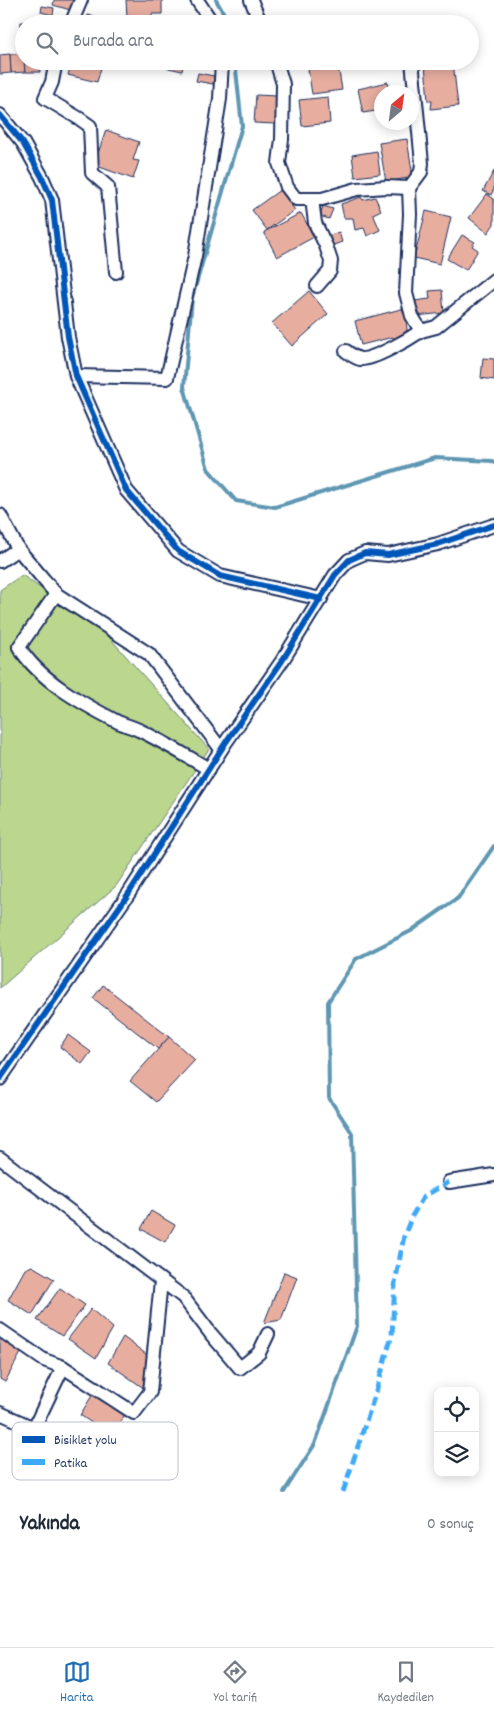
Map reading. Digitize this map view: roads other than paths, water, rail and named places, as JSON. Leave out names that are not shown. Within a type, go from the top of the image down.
[{"type":"street","points":[[75,15],[81,0]]},
{"type":"street","points":[[197,0],[207,15]]},
{"type":"street","points":[[251,0],[257,15]]},
{"type":"street","points":[[54,70],[52,82],[45,98],[80,118],[90,126],[92,173],[108,187],[116,272]]},
{"type":"street","points":[[76,376],[167,378],[195,256],[220,99],[222,70]]},
{"type":"street","points":[[279,70],[283,84],[282,139],[279,163],[287,187],[296,199],[322,199],[357,189],[410,188]]},
{"type":"street","points":[[413,70],[422,163],[421,172],[410,188],[406,293],[412,316],[421,331]]},
{"type":"street","points":[[0,115],[23,143],[42,177],[52,200],[68,337],[76,376],[126,490],[178,550],[220,576],[320,599]]},
{"type":"street","points":[[312,199],[315,224],[331,261],[330,271],[317,286]]},
{"type":"street","points":[[346,351],[358,359],[368,358],[401,343],[421,331],[436,327],[494,280]]},
{"type":"street","points":[[0,515],[18,549],[56,594],[149,654],[222,749]]},
{"type":"street","points":[[1,1074],[129,893],[222,749],[282,661],[335,575],[348,560],[364,553],[388,555],[438,544],[494,525]]},
{"type":"street","points":[[0,561],[18,549]]},
{"type":"street","points":[[56,594],[19,647],[25,657],[45,677],[76,698],[117,721],[140,730],[209,769]]},
{"type":"street","points":[[0,1158],[183,1297],[240,1368],[259,1353],[268,1334]]},
{"type":"street","points":[[449,1182],[494,1175]]},
{"type":"street","points":[[0,1330],[44,1360],[63,1367],[134,1413],[150,1392],[162,1282]]},
{"type":"street","points":[[37,1422],[63,1367]]},
{"type":"street","points":[[0,1413],[20,1422]]},
{"type":"waterway","points":[[216,0],[225,15]]},
{"type":"waterway","points":[[236,70],[242,126],[192,298],[184,387],[208,469],[236,501],[275,507],[435,458],[494,462]]},
{"type":"waterway","points":[[284,1492],[315,1444],[357,1326],[352,1133],[329,1098],[328,1002],[356,959],[411,931],[458,898],[494,846]]}]
